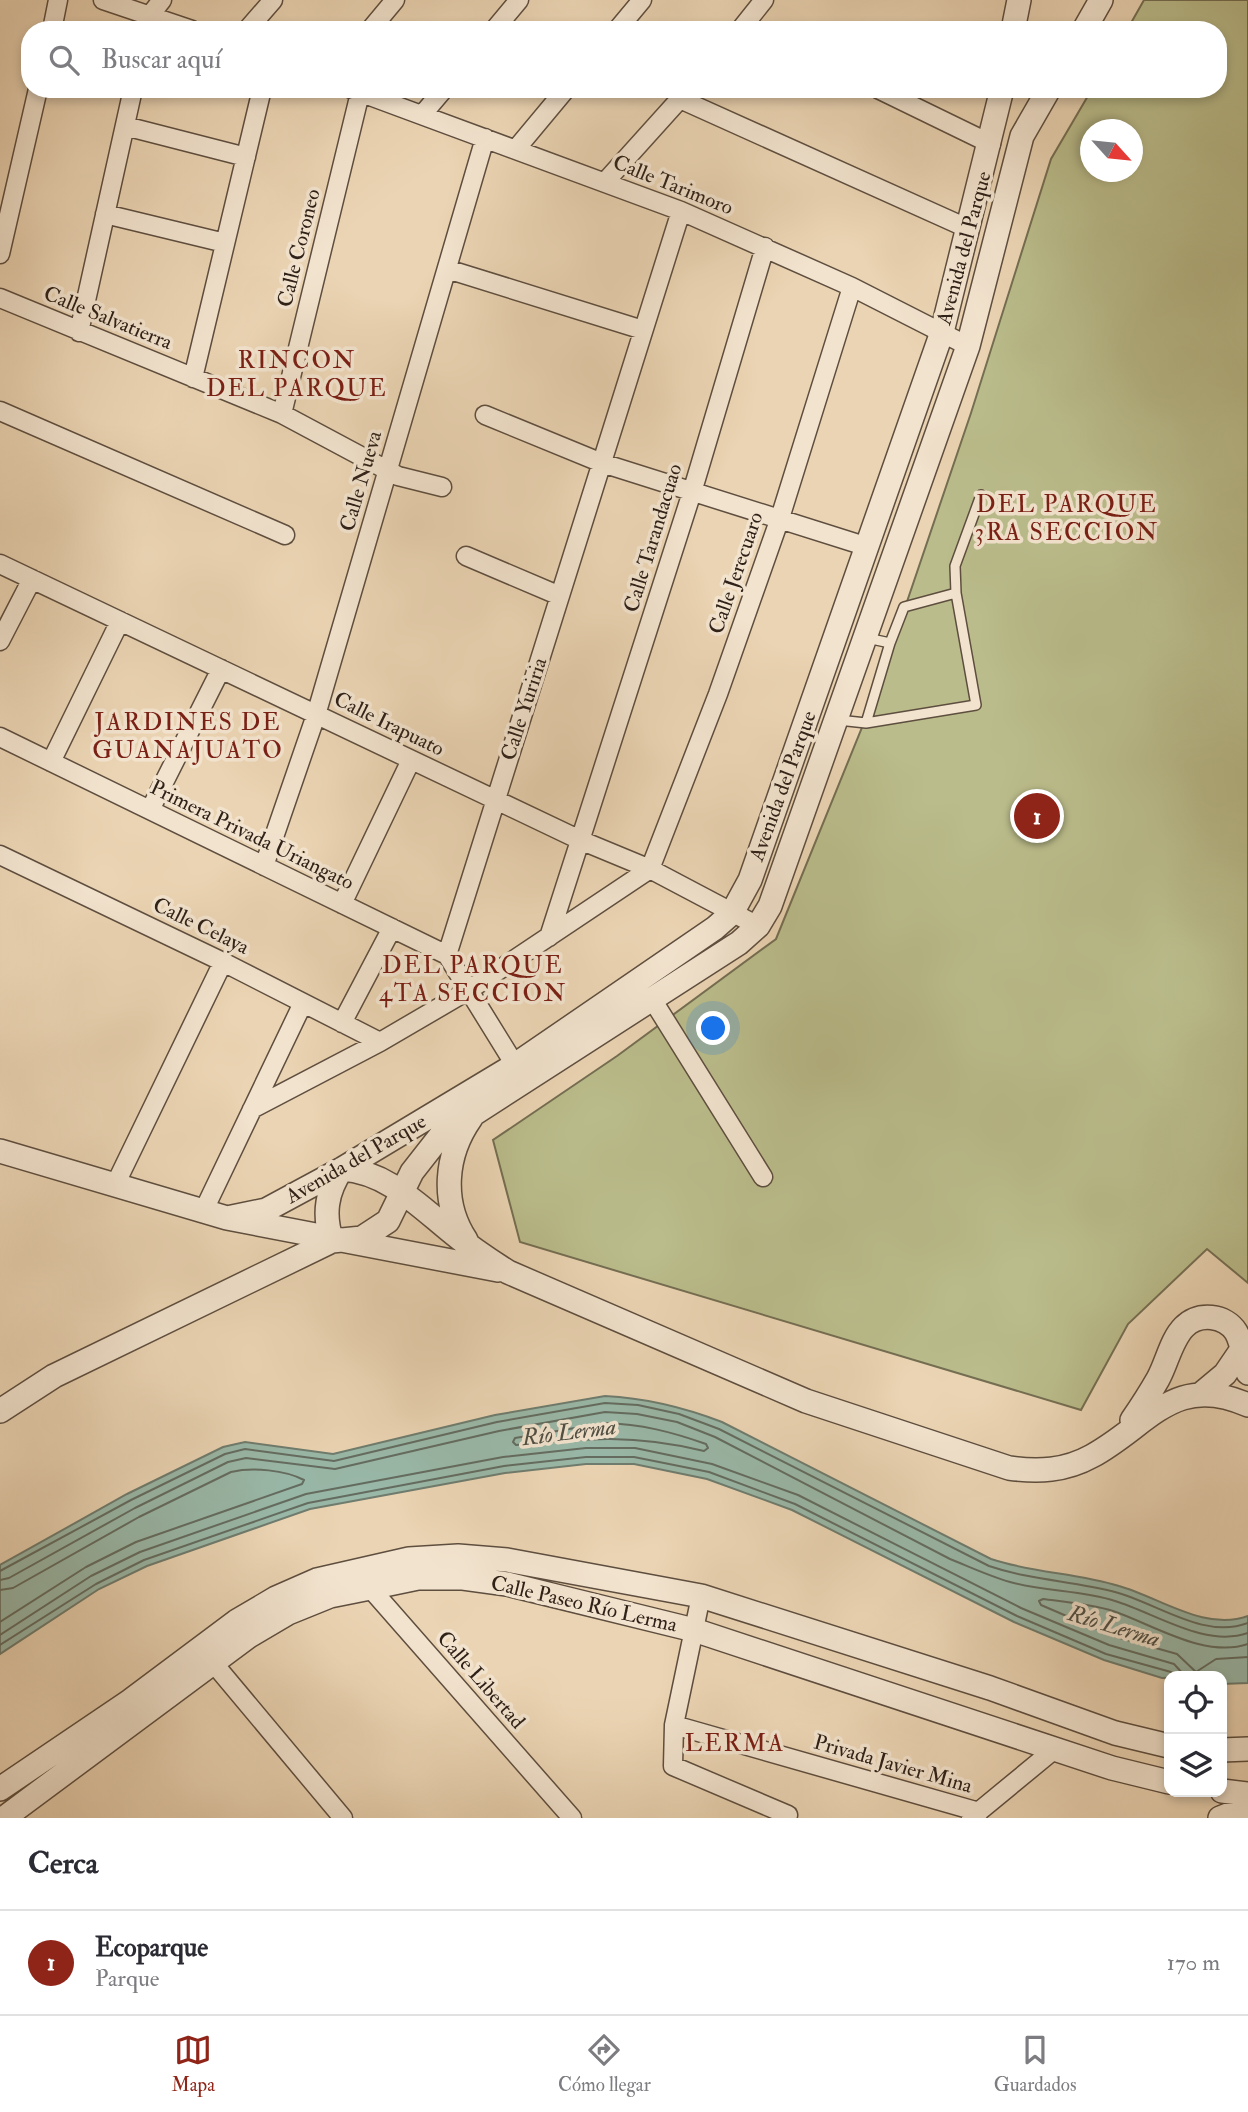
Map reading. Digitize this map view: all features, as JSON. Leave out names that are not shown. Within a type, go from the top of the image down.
[{"type":"street","points":[[54,21],[58,0]]},
{"type":"street","points":[[103,0],[170,21]]},
{"type":"street","points":[[255,21],[273,0]]},
{"type":"street","points":[[378,21],[395,0]]},
{"type":"street","points":[[502,21],[519,0]]},
{"type":"street","points":[[624,21],[642,0]]},
{"type":"street","points":[[751,21],[764,0]]},
{"type":"street","points":[[1015,21],[1019,0]]},
{"type":"street","points":[[1088,21],[1097,2]]},
{"type":"street","points":[[0,254],[36,98]]},
{"type":"street","points":[[79,332],[131,98]]},
{"type":"street","points":[[193,377],[260,98]]},
{"type":"street","name":"Calle Coroneo","points":[[282,414],[354,98]]},
{"type":"street","name":"Calle Tarimoro","points":[[375,98],[681,211],[852,287],[968,345]]},
{"type":"street","points":[[422,115],[436,98]]},
{"type":"street","points":[[516,149],[558,98]]},
{"type":"street","points":[[605,182],[680,98]]},
{"type":"street","points":[[692,98],[969,229]]},
{"type":"street","points":[[896,98],[991,144]]},
{"type":"street","name":"Avenida del Parque","points":[[227,1218],[266,1210],[342,1169],[514,1065],[616,998],[732,914],[750,880],[942,332],[991,144],[1000,98]]},
{"type":"street","name":"Avenida del Parque","points":[[332,1241],[362,1238],[376,1231],[392,1214],[411,1172],[432,1144],[739,943],[758,926],[770,906],[968,345],[1022,136],[1044,98]]},
{"type":"street","points":[[125,126],[246,157]]},
{"type":"street","name":"Calle Nueva","points":[[264,866],[316,715],[485,138]]},
{"type":"street","name":"Calle Yuriria","points":[[447,954],[681,211]]},
{"type":"street","points":[[105,214],[225,243]]},
{"type":"street","name":"Calle Tarandacuao","points":[[549,937],[693,489],[765,247]]},
{"type":"street","points":[[447,269],[643,330]]},
{"type":"street","name":"Calle Jerecuaro","points":[[650,869],[718,694],[780,518],[852,287]]},
{"type":"street","name":"Calle Salvatierra","points":[[0,298],[282,414],[388,471],[442,487]]},
{"type":"street","points":[[0,411],[285,535]]},
{"type":"street","points":[[485,415],[601,463],[693,489],[868,547]]},
{"type":"street","points":[[466,556],[560,596]]},
{"type":"street","name":"Calle Irapuato","points":[[0,564],[580,840],[650,869],[758,926]]},
{"type":"street","points":[[0,641],[32,579]]},
{"type":"street","points":[[51,762],[120,621]]},
{"type":"street","points":[[149,810],[221,669]]},
{"type":"street","name":"Primera Privada Uriangato","points":[[0,737],[447,954]]},
{"type":"street","points":[[342,904],[411,760]]},
{"type":"street","name":"Calle Celaya","points":[[0,855],[223,962],[380,1042]]},
{"type":"street","points":[[252,1109],[380,1042],[469,990],[650,869]]},
{"type":"street","points":[[342,1023],[393,928]]},
{"type":"street","points":[[447,954],[514,1065]]},
{"type":"street","points":[[115,1185],[223,962]]},
{"type":"street","points":[[652,999],[763,1177]]},
{"type":"street","points":[[202,1212],[303,1003]]},
{"type":"street","points":[[472,1249],[455,1217],[449,1182],[455,1146],[473,1115]]},
{"type":"street","points":[[0,1151],[227,1218],[332,1241],[508,1272]]},
{"type":"street","points":[[332,1241],[326,1209],[331,1188],[342,1169],[374,1175],[402,1193],[472,1249],[508,1272],[806,1401],[981,1461],[1009,1468],[1050,1470],[1092,1456],[1149,1414],[1176,1399],[1201,1394],[1233,1399],[1248,1405]]},
{"type":"street","points":[[0,1411],[54,1376],[332,1241]]},
{"type":"street","points":[[1119,1436],[1158,1379],[1177,1337],[1185,1326],[1196,1319],[1210,1317],[1223,1320],[1234,1328],[1248,1373]]},
{"type":"street","points":[[1201,1394],[1225,1374],[1242,1349]]},
{"type":"street","points":[[1158,1379],[1165,1391],[1176,1399]]},
{"type":"street","name":"Calle Paseo Río Lerma","points":[[363,1580],[408,1559],[458,1556],[507,1560],[701,1596],[990,1688],[1115,1733],[1164,1745]]},
{"type":"street","name":"Calle Paseo Río Lerma","points":[[4,1818],[207,1655],[237,1621],[276,1598],[317,1580],[463,1578],[507,1584],[694,1630],[1112,1768],[1164,1781]]},
{"type":"street","name":"Calle Libertad","points":[[363,1580],[572,1818]]},
{"type":"street","points":[[701,1596],[674,1725],[673,1766],[788,1815]]},
{"type":"street","points":[[207,1655],[343,1818]]},
{"type":"street","name":"Calle Paseo Río Lerma","points":[[0,1789],[130,1701],[207,1655]]},
{"type":"street","name":"Privada Javier Mina","points":[[674,1725],[975,1815],[1056,1748]]},
{"type":"street","points":[[1227,1750],[1248,1749]]},
{"type":"street","points":[[1227,1792],[1248,1794]]},
{"type":"street","points":[[1220,1818],[1248,1807]]},
{"type":"lane","points":[[836,720],[866,723],[976,705],[956,593],[955,566],[981,495]]},
{"type":"lane","points":[[866,723],[904,607],[956,593]]},
{"type":"lane","points":[[865,638],[890,643]]},
{"type":"green space","points":[[1144,0],[1248,0],[1248,1283],[1207,1249],[1128,1324],[1081,1410],[520,1242],[493,1140],[617,1056],[776,939],[876,693],[971,413],[1051,159],[1087,98],[1227,98],[1227,21],[1132,21]]},
{"type":"water","name":"Río Lerma","points":[[605,1396],[665,1404],[722,1422],[991,1559],[1119,1586],[1182,1611],[1215,1620],[1248,1616],[1248,1683],[1227,1684],[1227,1671],[1164,1671],[1162,1678],[1104,1660],[1014,1622],[792,1510],[707,1479],[634,1464],[586,1464],[505,1473],[310,1509],[147,1566],[99,1589],[0,1654],[0,1565],[127,1494],[223,1447],[245,1442],[333,1454],[495,1415]]},
{"type":"place","name":"Ecoparque","points":[[1037,816]]},
{"type":"district","name":"RINCON DEL PARQUE","points":[[297,374]]},
{"type":"district","name":"DEL PARQUE 3RA SECCION","points":[[1067,518]]},
{"type":"district","name":"JARDINES DE GUANAJUATO","points":[[188,736]]},
{"type":"district","name":"DEL PARQUE 4TA SECCION","points":[[473,979]]},
{"type":"district","name":"LERMA","points":[[735,1743]]}]
